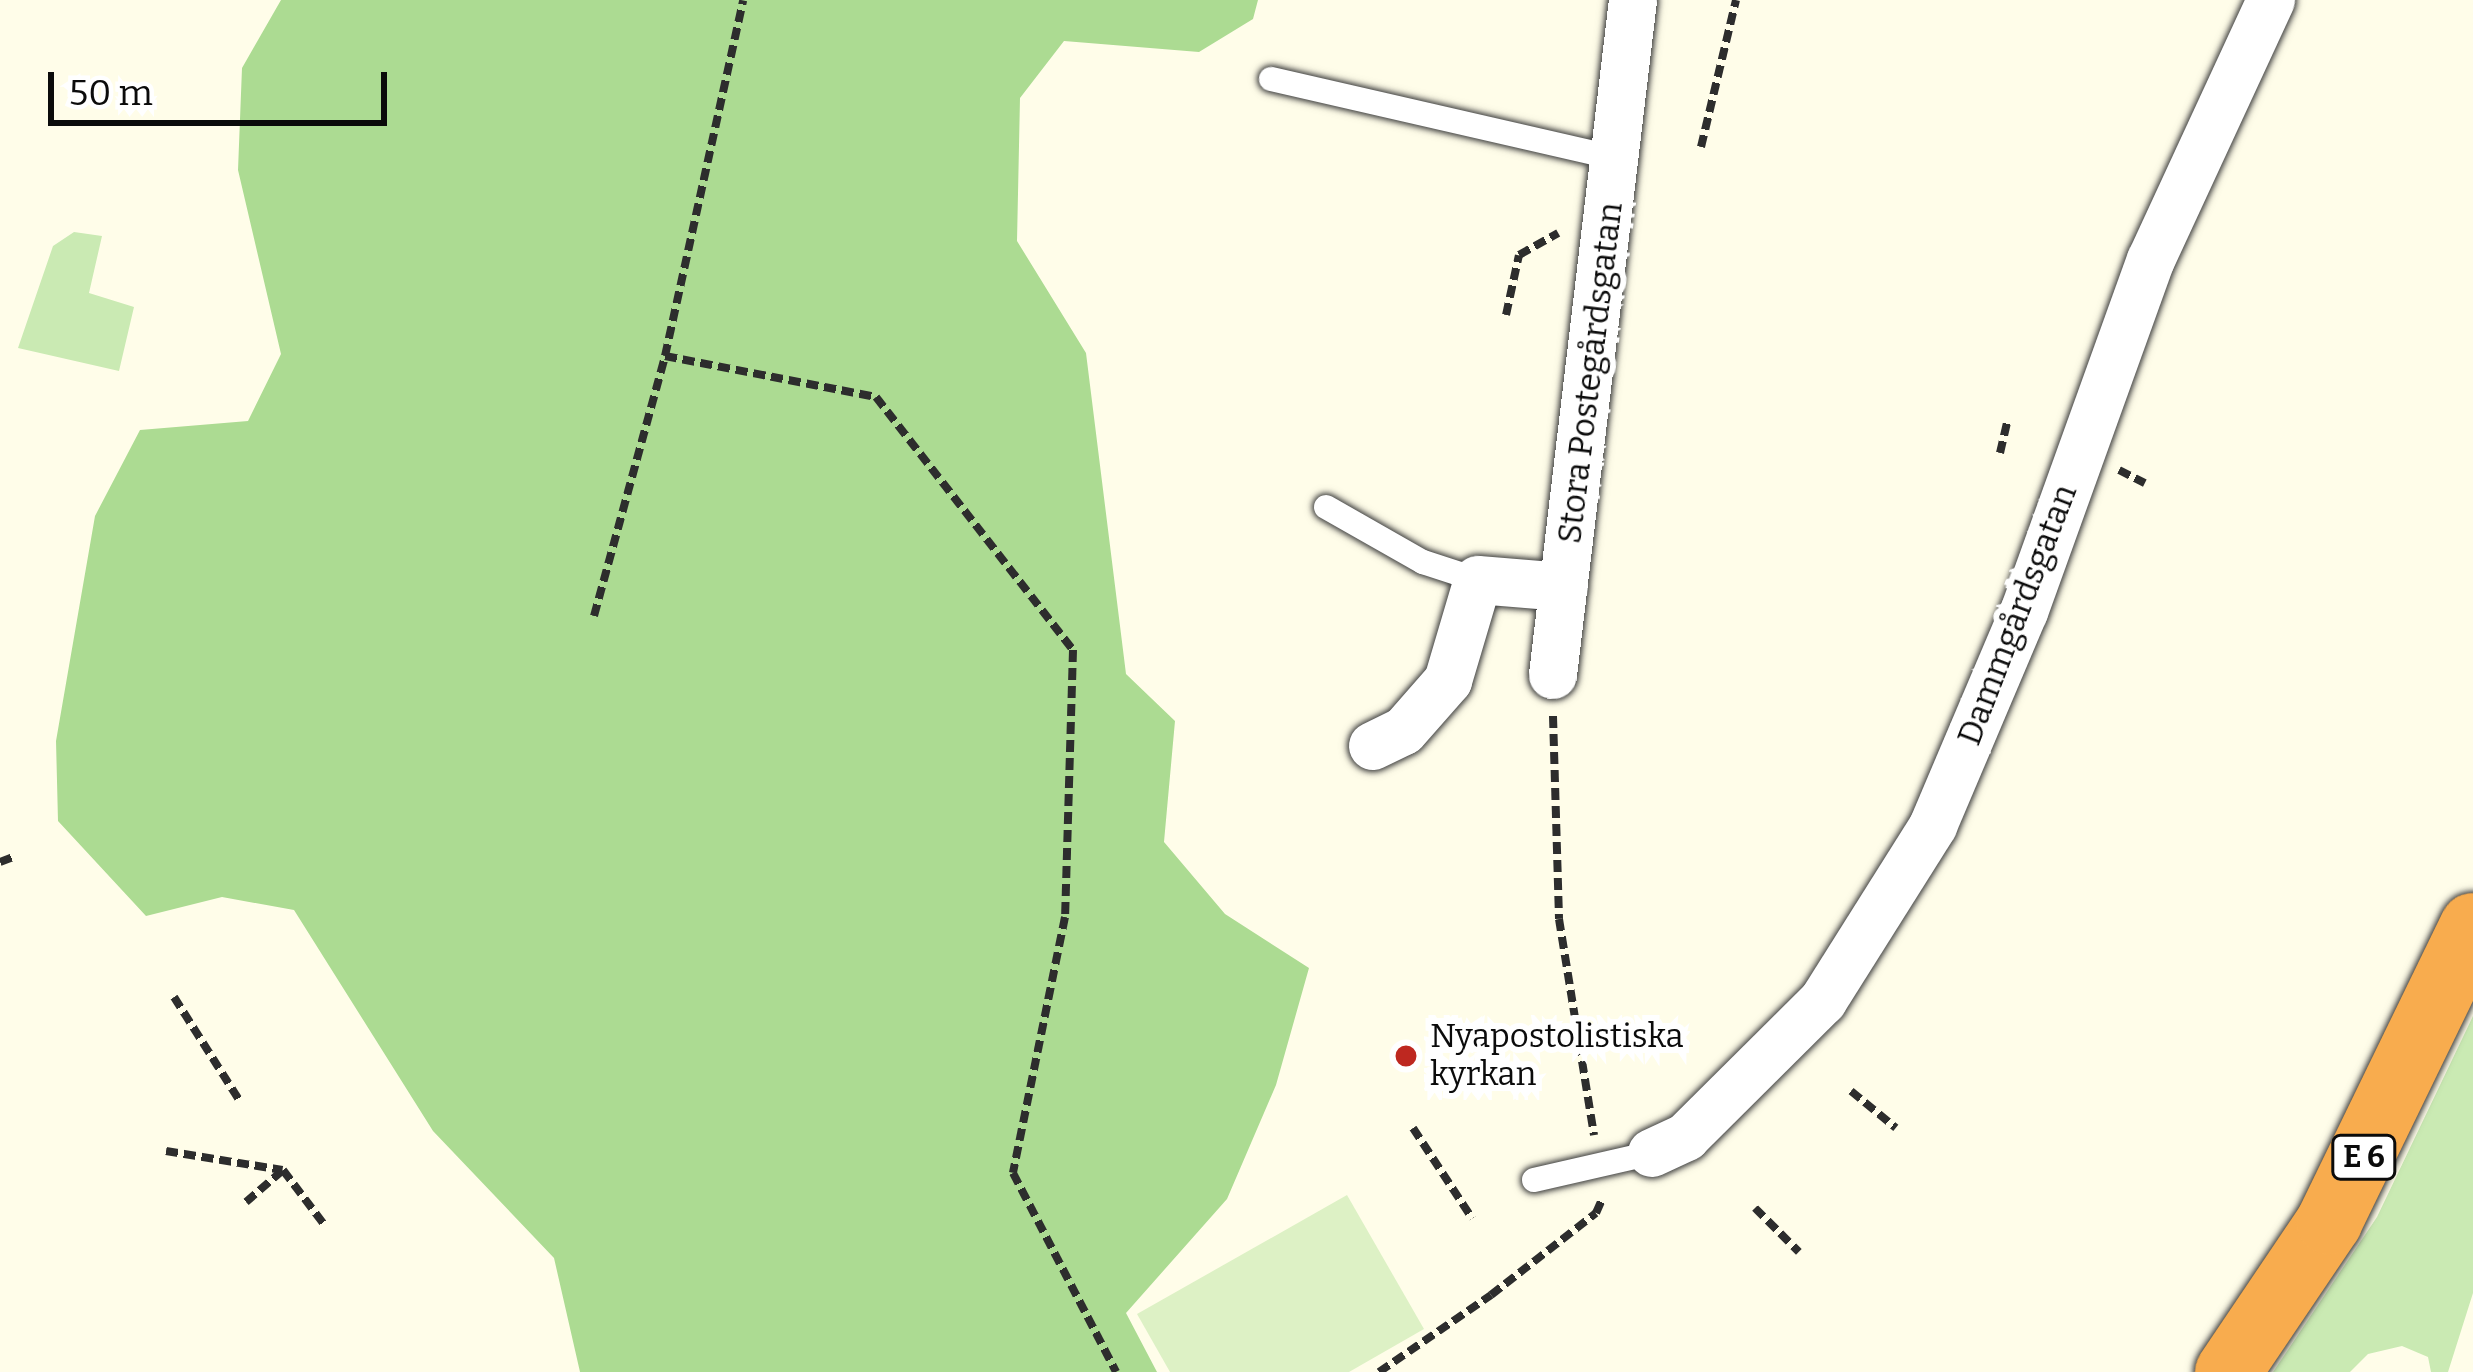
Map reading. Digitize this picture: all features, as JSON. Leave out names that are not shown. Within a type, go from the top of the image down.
[{"type":"highway","name":"E 6","points":[[2228,1372],[2329,1222],[2473,926]]},
{"type":"street","name":"Stora Postegårdsgatan","points":[[1553,675],[1634,0]]},
{"type":"street","name":"Dammgårdsgatan","points":[[1652,1153],[1699,1126],[1823,1001],[1933,826],[2024,612],[2151,260],[2271,0]]},
{"type":"street","name":"Stora Postegårdsgatan","points":[[1478,580],[1564,587]]},
{"type":"street","points":[[1373,746],[1404,731],[1448,681],[1478,580]]},
{"type":"lane","name":"Stora Postegårdsgatan","points":[[1271,79],[1617,158]]},
{"type":"lane","name":"Stora Postegårdsgatan","points":[[1326,507],[1423,562],[1478,580]]},
{"type":"lane","points":[[1534,1180],[1652,1153]]},
{"type":"path","points":[[594,616],[665,356],[743,0]]},
{"type":"path","points":[[1701,147],[1736,0]]},
{"type":"path","points":[[1506,315],[1519,255],[1558,233],[1608,240]]},
{"type":"path","points":[[665,356],[876,398],[1073,650],[1065,917],[1012,1173],[1117,1372]]},
{"type":"path","points":[[2000,453],[2008,419]]},
{"type":"path","points":[[1379,1372],[1596,1213],[1600,1166],[1574,1047],[1559,919],[1553,675]]},
{"type":"path","points":[[0,862],[13,857]]},
{"type":"path","points":[[174,997],[239,1100]]},
{"type":"path","points":[[1851,1091],[1896,1129]]},
{"type":"path","points":[[1413,1128],[1472,1218]]},
{"type":"path","points":[[166,1151],[284,1170],[326,1227]]},
{"type":"path","points":[[246,1202],[284,1170]]},
{"type":"path","points":[[1755,1208],[1799,1252]]},
{"type":"green space","points":[[281,0],[1258,0],[1253,19],[1199,52],[1064,41],[1020,98],[1017,241],[1086,353],[1126,674],[1175,721],[1164,842],[1225,914],[1309,968],[1276,1085],[1227,1199],[1126,1313],[1157,1372],[580,1372],[554,1258],[433,1131],[294,910],[222,897],[146,916],[58,821],[56,741],[95,516],[140,430],[248,421],[281,354],[238,170],[242,68]]},
{"type":"green space","points":[[74,232],[102,236],[89,293],[134,307],[119,371],[18,348],[53,246]]},
{"type":"green space","points":[[2473,1016],[2473,1293],[2448,1372],[2431,1372],[2428,1357],[2402,1346],[2368,1354],[2350,1372],[2273,1372],[2377,1217]]},
{"type":"green space","points":[[1347,1195],[1424,1329],[1349,1372],[1170,1372],[1137,1314]]},
{"type":"place","name":"Nyapostolistiska kyrkan","points":[[1406,1056]]}]
